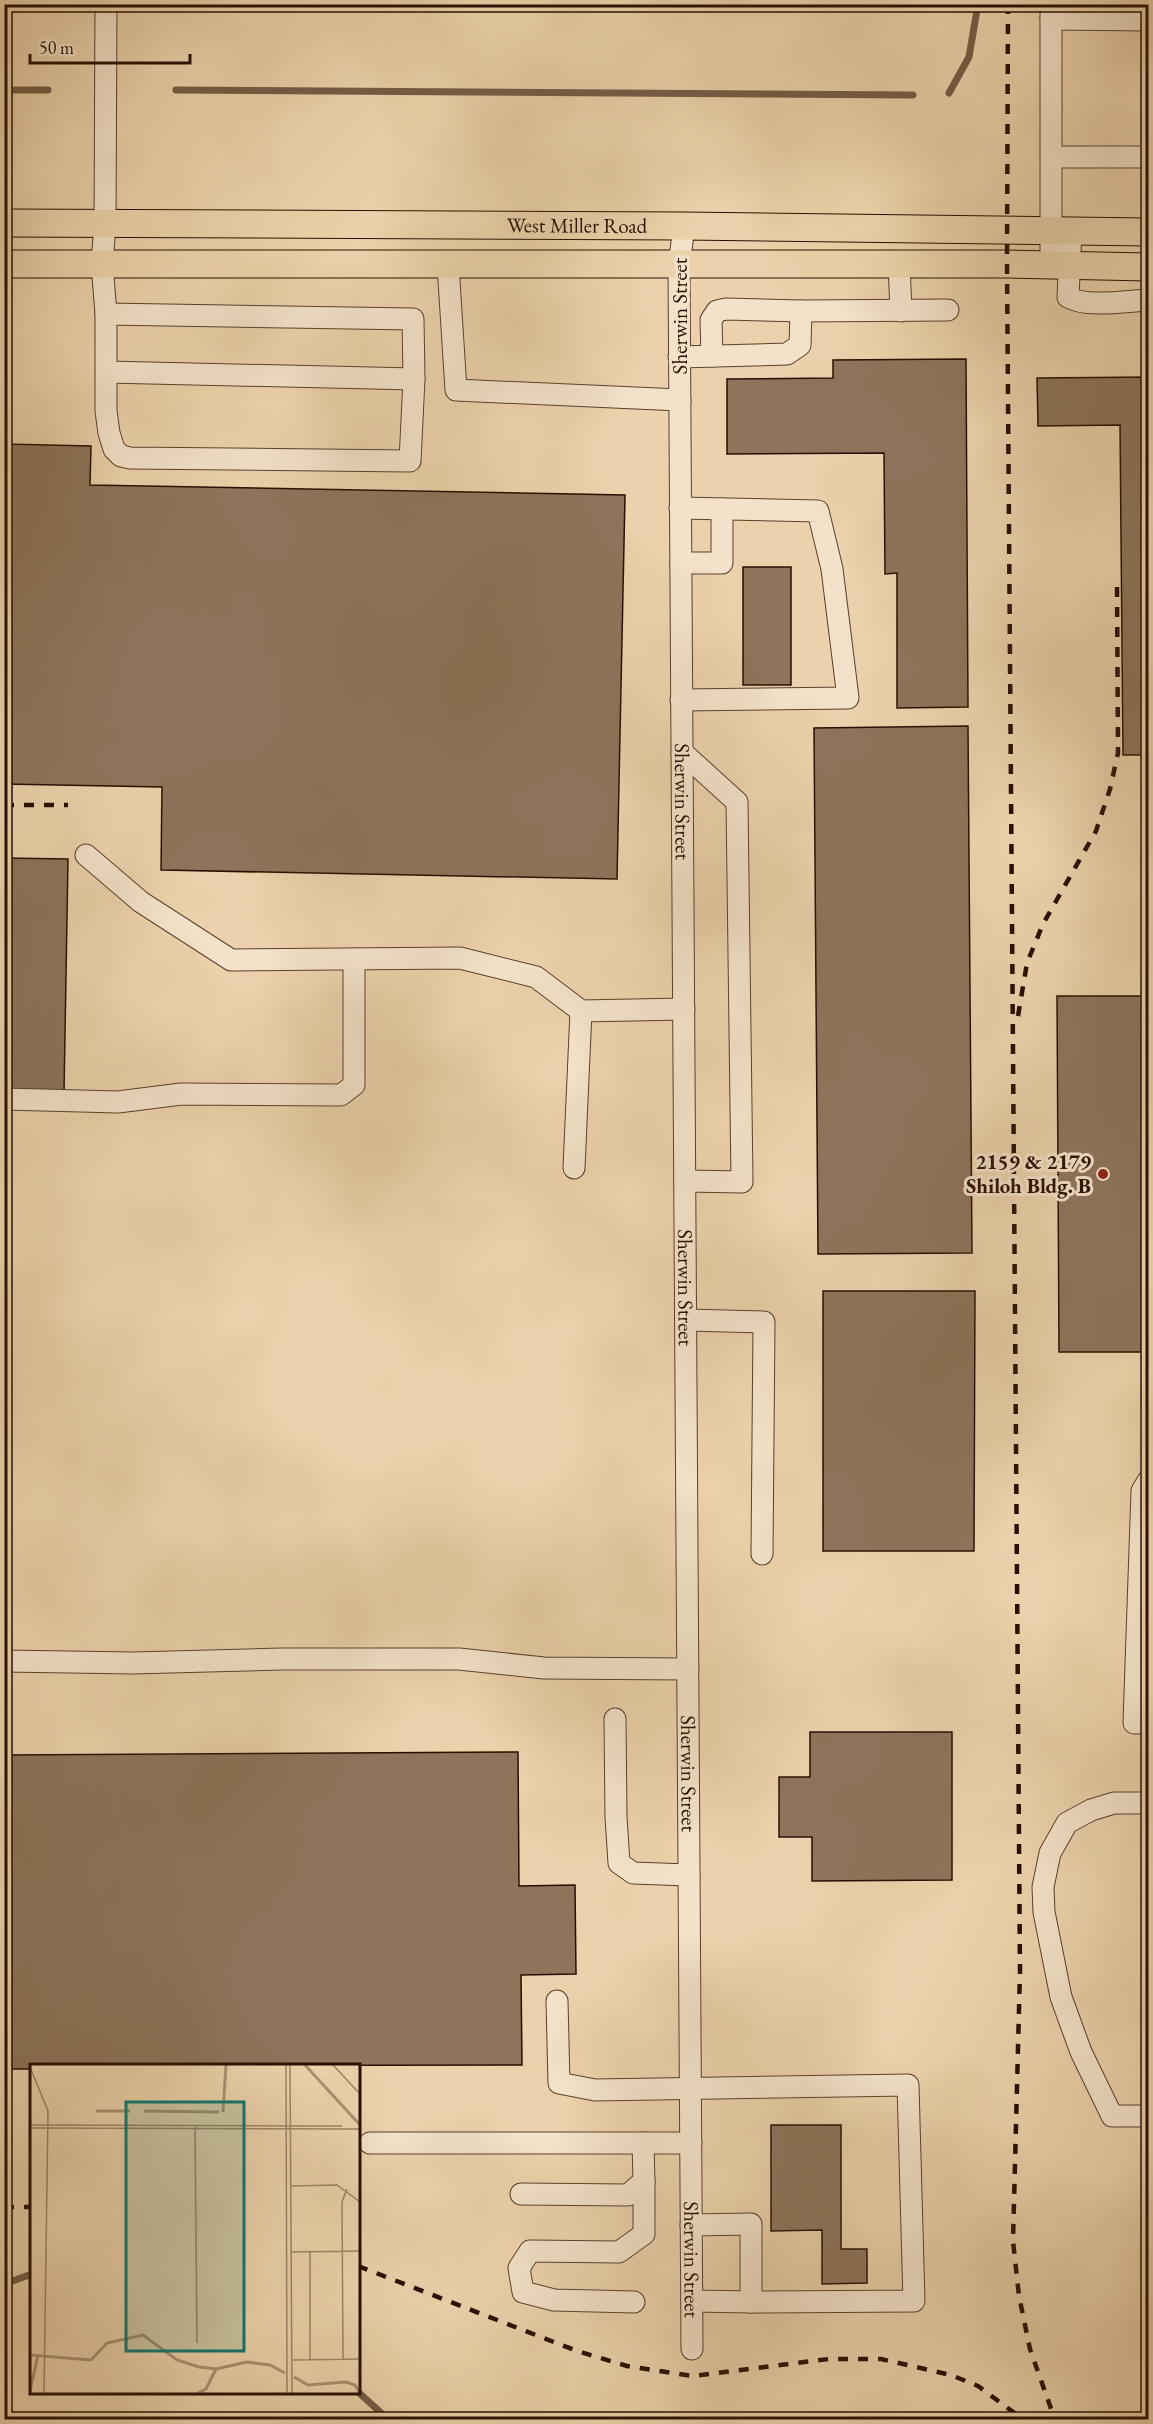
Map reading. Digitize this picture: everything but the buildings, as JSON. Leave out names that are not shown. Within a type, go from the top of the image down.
[{"type":"main road","name":"West Miller Road","points":[[4,223],[684,226],[1149,232]]},
{"type":"main road","name":"West Miller Road","points":[[4,264],[1060,265]]},
{"type":"main road","points":[[1060,265],[1149,267]]},
{"type":"street","points":[[106,4],[105,224],[102,264],[106,314],[106,411],[114,449],[121,456],[129,458],[410,461],[414,379],[413,319],[106,314]]},
{"type":"street","points":[[1149,20],[1051,12],[1052,157],[1061,231],[1060,265],[1068,297],[1075,301],[1149,300]]},
{"type":"street","points":[[1052,157],[1149,157]]},
{"type":"street","name":"Sherwin Street","points":[[684,226],[679,266],[679,357],[692,2349]]},
{"type":"street","points":[[899,264],[901,311]]},
{"type":"street","points":[[448,265],[456,390],[680,400]]},
{"type":"street","points":[[712,356],[711,320],[717,311],[726,309],[948,310]]},
{"type":"street","points":[[679,357],[788,354],[800,345],[801,311]]},
{"type":"street","points":[[107,372],[414,379]]},
{"type":"street","points":[[680,508],[818,511],[832,570],[848,698],[681,700]]},
{"type":"street","points":[[681,563],[722,563],[722,509]]},
{"type":"street","points":[[682,752],[738,802],[742,1182],[685,1181]]},
{"type":"street","points":[[86,855],[141,902],[231,960],[460,958],[536,977],[581,1011],[684,1009]]},
{"type":"street","points":[[4,1099],[118,1102],[181,1094],[341,1095],[354,1085],[354,959]]},
{"type":"street","points":[[574,1168],[581,1011]]},
{"type":"street","points":[[686,1320],[764,1322],[762,1554]]},
{"type":"street","points":[[1149,1481],[1142,1491],[1134,1723],[1149,1723]]},
{"type":"street","points":[[4,1661],[459,1659],[544,1668],[688,1669]]},
{"type":"street","points":[[615,1719],[619,1863],[633,1873],[689,1875]]},
{"type":"street","points":[[1149,1803],[1114,1803],[1090,1810],[1067,1823],[1050,1853],[1043,1887],[1044,1912],[1061,1997],[1096,2086],[1112,2116],[1149,2116]]},
{"type":"street","points":[[557,2001],[559,2083],[595,2090],[908,2085],[914,2301],[692,2301]]},
{"type":"street","points":[[370,2143],[691,2143]]},
{"type":"street","points":[[634,2302],[554,2300],[523,2292],[519,2268],[530,2252],[619,2252],[645,2234],[643,2143]]},
{"type":"street","points":[[521,2194],[628,2195],[644,2181]]},
{"type":"street","points":[[692,2225],[751,2224],[751,2302]]},
{"type":"waterway","points":[[949,93],[969,57],[978,4]]},
{"type":"waterway","points":[[4,90],[48,90]]},
{"type":"waterway","points":[[176,90],[913,95]]},
{"type":"waterway","points":[[4,2284],[30,2275]]},
{"type":"waterway","points":[[360,2394],[389,2420]]},
{"type":"railway","points":[[1008,4],[1007,264],[1020,1971],[1013,2241],[1019,2296],[1030,2349],[1055,2420]]},
{"type":"railway","points":[[1018,1016],[1027,963],[1043,924],[1096,831],[1110,789],[1118,753],[1117,587]]},
{"type":"railway","points":[[4,805],[68,805]]},
{"type":"railway","points":[[4,2207],[30,2207]]},
{"type":"railway","points":[[360,2267],[577,2351],[627,2366],[693,2376],[829,2359],[881,2359],[951,2375],[978,2386],[1024,2420]]},
{"type":"place","name":"2159 & 2179 Shiloh Bldg. B","points":[[1103,1174]]}]
